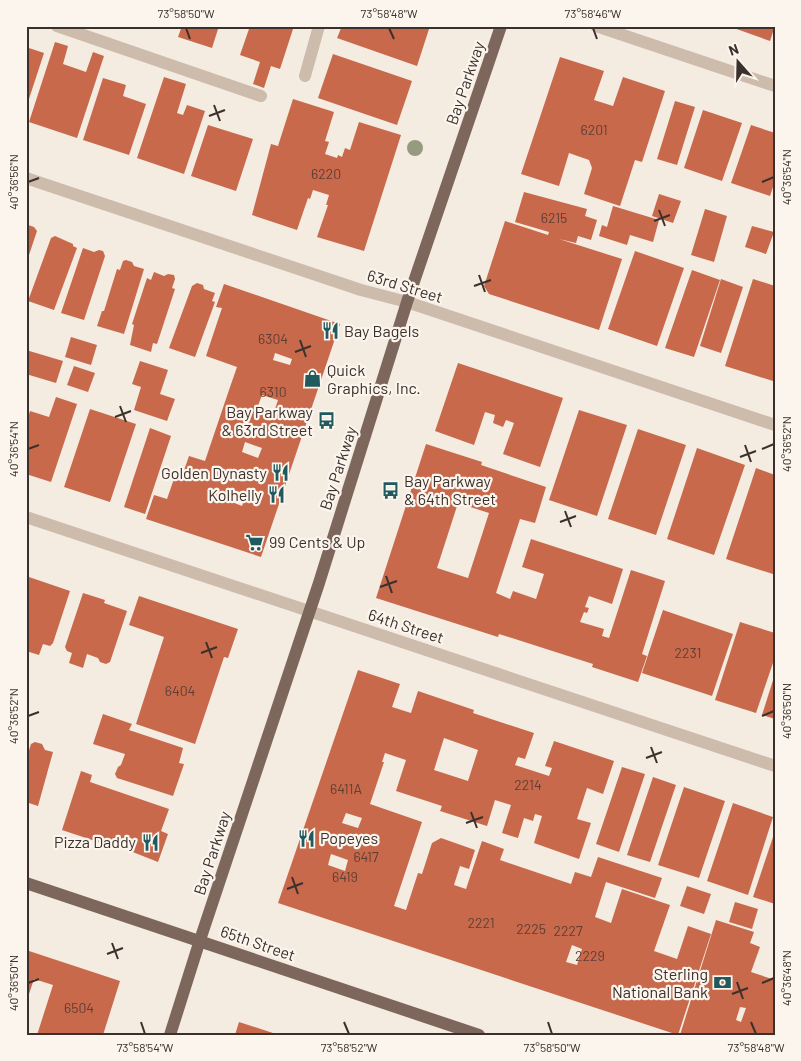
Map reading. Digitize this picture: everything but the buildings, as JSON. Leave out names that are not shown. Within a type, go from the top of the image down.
[{"type":"main road","name":"Bay Parkway","points":[[170,1035],[309,611],[407,302],[501,26]]},
{"type":"main road","name":"65th Street","points":[[26,882],[479,1035]]},
{"type":"street","points":[[57,26],[261,96]]},
{"type":"street","points":[[305,76],[319,26]]},
{"type":"street","points":[[596,26],[775,86]]},
{"type":"street","name":"63rd Street","points":[[26,178],[361,290],[407,302],[775,425]]},
{"type":"street","name":"64th Street","points":[[26,517],[775,766]]},
{"type":"place","name":"Bay Bagels","points":[[330,331]]},
{"type":"place","name":"Quick Graphics, Inc.","points":[[313,379]]},
{"type":"place","name":"Bay Parkway & 63rd Street","points":[[327,421]]},
{"type":"place","name":"Golden Dynasty","points":[[281,473]]},
{"type":"place","name":"Bay Parkway & 64th Street","points":[[390,490]]},
{"type":"place","name":"Kolhelly","points":[[276,495]]},
{"type":"place","name":"99 Cents & Up","points":[[255,542]]},
{"type":"place","name":"Popeyes","points":[[306,838]]},
{"type":"place","name":"Pizza Daddy","points":[[150,842]]},
{"type":"place","name":"Sterling National Bank","points":[[722,983]]}]
